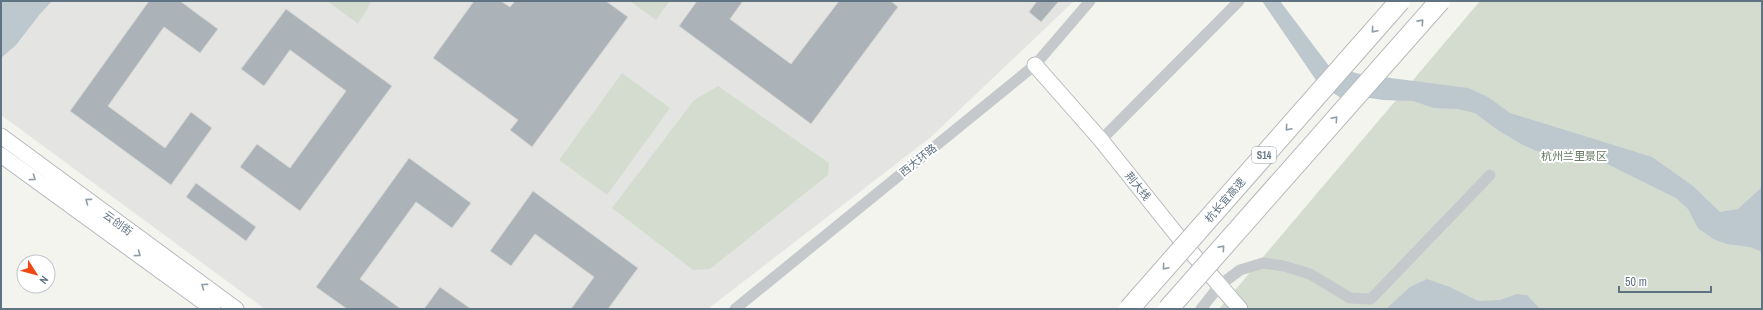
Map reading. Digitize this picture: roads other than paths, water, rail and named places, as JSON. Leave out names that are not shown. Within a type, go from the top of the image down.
[{"type":"highway","name":"杭长宜高速","points":[[1128,309],[1400,1]]},
{"type":"highway","name":"S14","points":[[1168,309],[1440,1]]},
{"type":"main road","name":"荆大线","points":[[1035,65],[1101,140],[1185,245],[1240,309]]},
{"type":"main road","name":"云创街","points":[[1,136],[236,309]]},
{"type":"main road","name":"云创街","points":[[1,155],[213,309]]},
{"type":"street","name":"西大环路","points":[[735,309],[1035,65],[1090,1]]},
{"type":"street","points":[[1101,140],[1239,1]]},
{"type":"street","points":[[1201,309],[1220,285],[1240,270],[1262,263],[1284,266],[1310,274],[1350,298],[1371,299],[1490,176]]},
{"type":"park label","name":"杭州兰里景区","points":[[1574,156]]}]
